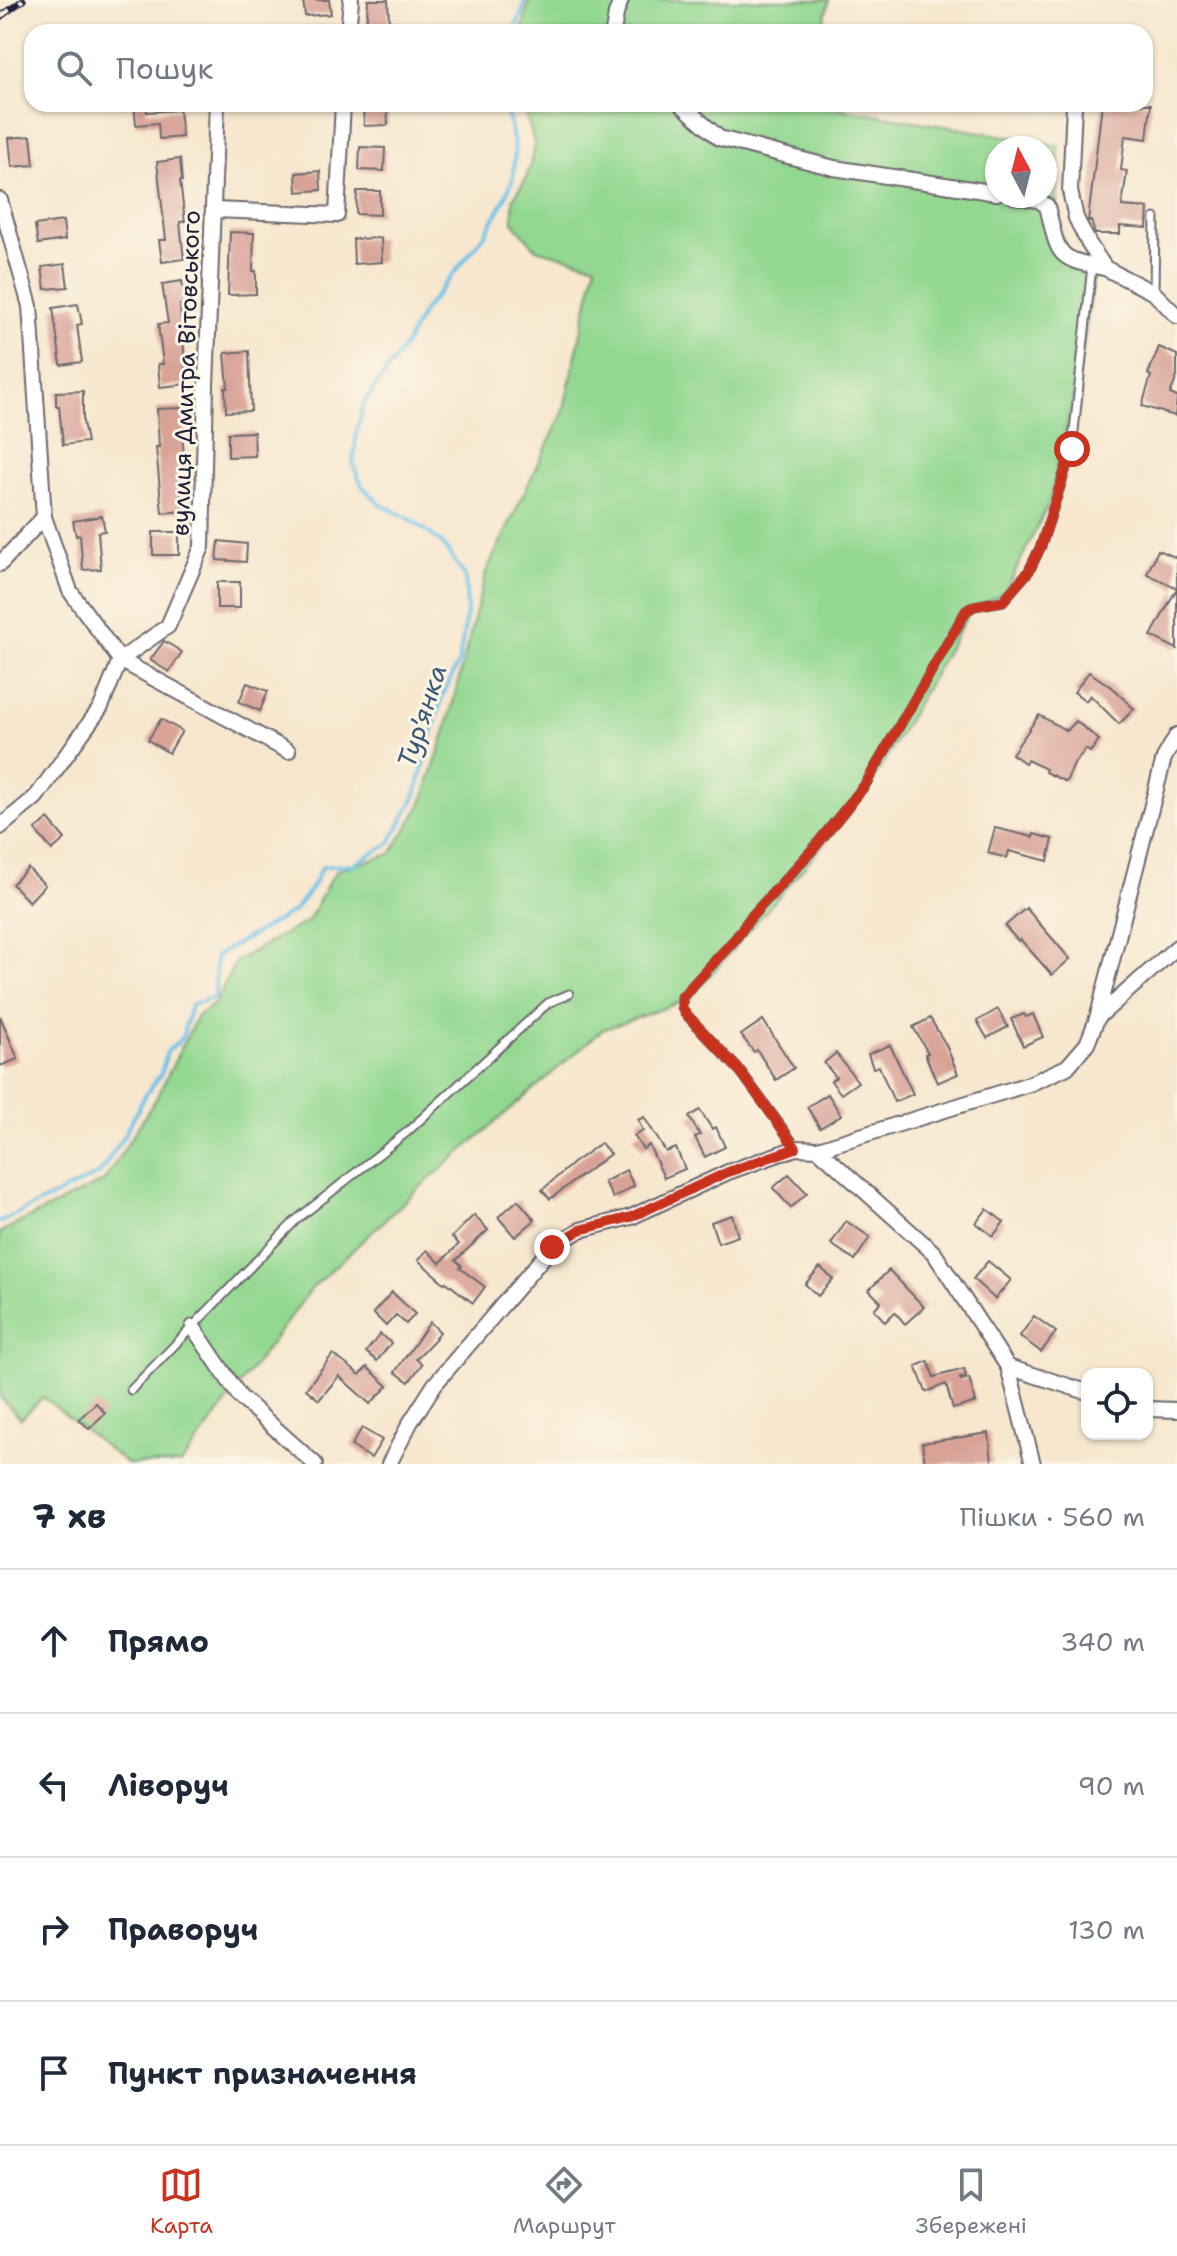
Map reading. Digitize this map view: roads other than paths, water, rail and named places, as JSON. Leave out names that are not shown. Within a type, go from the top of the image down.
[{"type":"street","points":[[349,24],[351,0]]},
{"type":"street","points":[[614,24],[621,0]]},
{"type":"street","name":"вулиця Дмитра Вітовського","points":[[120,660],[168,626],[202,547],[217,112]]},
{"type":"street","points":[[214,210],[337,215],[343,112]]},
{"type":"street","points":[[690,112],[719,138],[834,168],[985,191]]},
{"type":"street","points":[[1074,112],[1070,191],[1076,218],[1098,267]]},
{"type":"street","points":[[0,200],[30,306],[44,517],[70,591],[120,660],[288,751]]},
{"type":"street","points":[[1048,208],[1063,256],[1076,263],[1098,267],[1154,293],[1177,316]]},
{"type":"street","points":[[0,564],[44,517]]},
{"type":"street","points":[[0,827],[36,797],[101,707],[120,660]]},
{"type":"street","points":[[389,1464],[435,1384],[552,1247],[580,1230],[631,1217],[728,1172],[796,1148],[818,1149],[1029,1084],[1067,1067],[1087,1044],[1097,1019],[1164,758],[1177,735]]},
{"type":"street","points":[[1097,1019],[1177,947]]},
{"type":"street","points":[[818,1149],[934,1253],[1008,1367],[1033,1464]]},
{"type":"street","points":[[193,1327],[240,1397],[315,1464]]},
{"type":"street","points":[[1008,1367],[1081,1390]]},
{"type":"street","points":[[1153,1409],[1177,1410]]},
{"type":"lane","points":[[1154,293],[1155,218]]},
{"type":"lane","points":[[796,1148],[741,1072],[685,1013],[682,997],[813,849],[865,785],[966,611],[974,606],[1003,601],[1029,571],[1041,546],[1072,449],[1098,267]]},
{"type":"lane","points":[[131,1390],[296,1220],[407,1132],[548,1003],[569,994]]},
{"type":"waterway","name":"Тур'янка","points":[[517,24],[525,0]]},
{"type":"waterway","name":"Тур'янка","points":[[0,1222],[99,1174],[161,1074],[167,1052],[182,1038],[191,1005],[215,997],[216,956],[294,911],[322,867],[354,864],[389,844],[415,797],[442,696],[459,662],[467,611],[465,576],[441,542],[410,519],[380,504],[362,486],[353,464],[357,430],[364,403],[405,345],[424,310],[484,236],[505,199],[513,178],[515,151],[506,112]]},
{"type":"railway","points":[[0,17],[23,0]]}]
